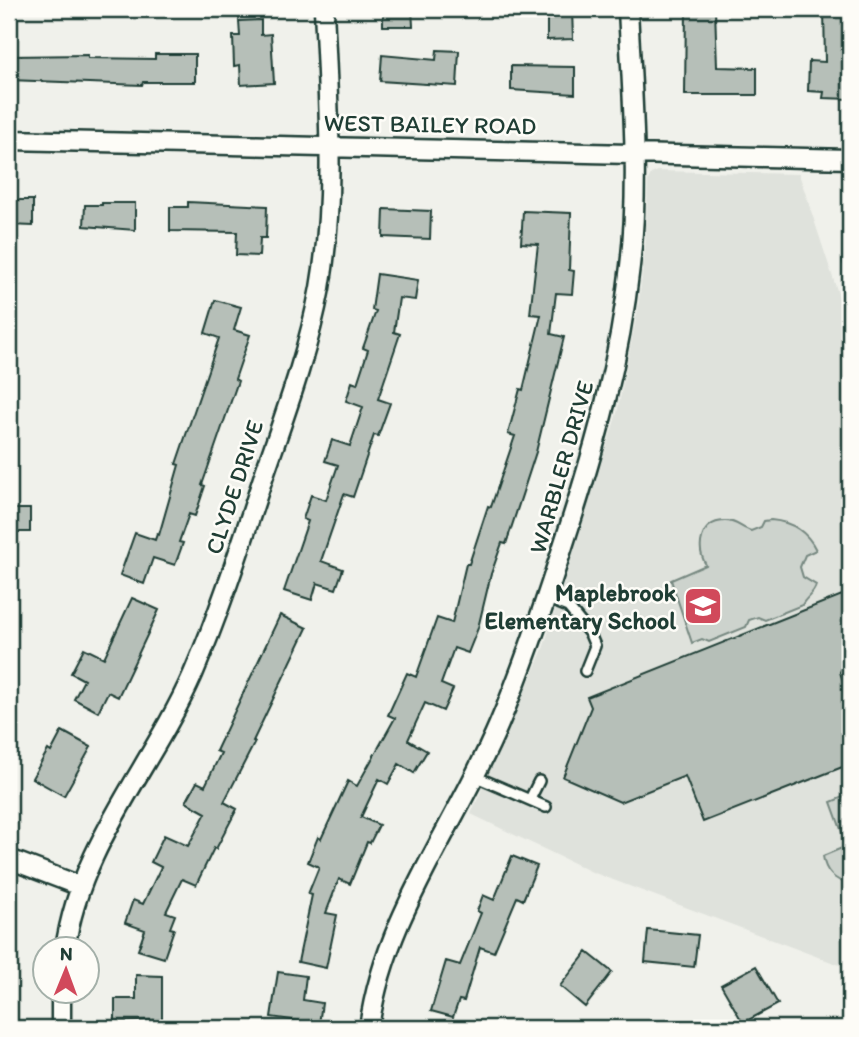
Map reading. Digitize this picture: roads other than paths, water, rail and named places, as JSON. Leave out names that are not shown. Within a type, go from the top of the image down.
[{"type":"street","name":"CLYDE DRIVE","points":[[67,936],[80,886],[94,853],[192,676],[224,597],[311,328],[326,240],[330,147],[324,9]]},
{"type":"street","name":"WARBLER DRIVE","points":[[369,1028],[385,958],[413,889],[474,776],[498,725],[546,598],[596,444],[616,365],[633,231],[628,9]]},
{"type":"street","name":"WEST BAILEY ROAD","points":[[9,140],[850,159]]},
{"type":"street","points":[[9,859],[80,886]]},
{"type":"street","points":[[61,1006],[61,1028]]},
{"type":"lane","points":[[849,262],[850,241]]},
{"type":"lane","points":[[546,598],[568,607],[590,634],[595,646],[585,671]]},
{"type":"lane","points":[[474,776],[546,807]]},
{"type":"lane","points":[[530,799],[539,781]]},
{"type":"place","name":"Maplebrook Elementary School","points":[[703,606]]}]
